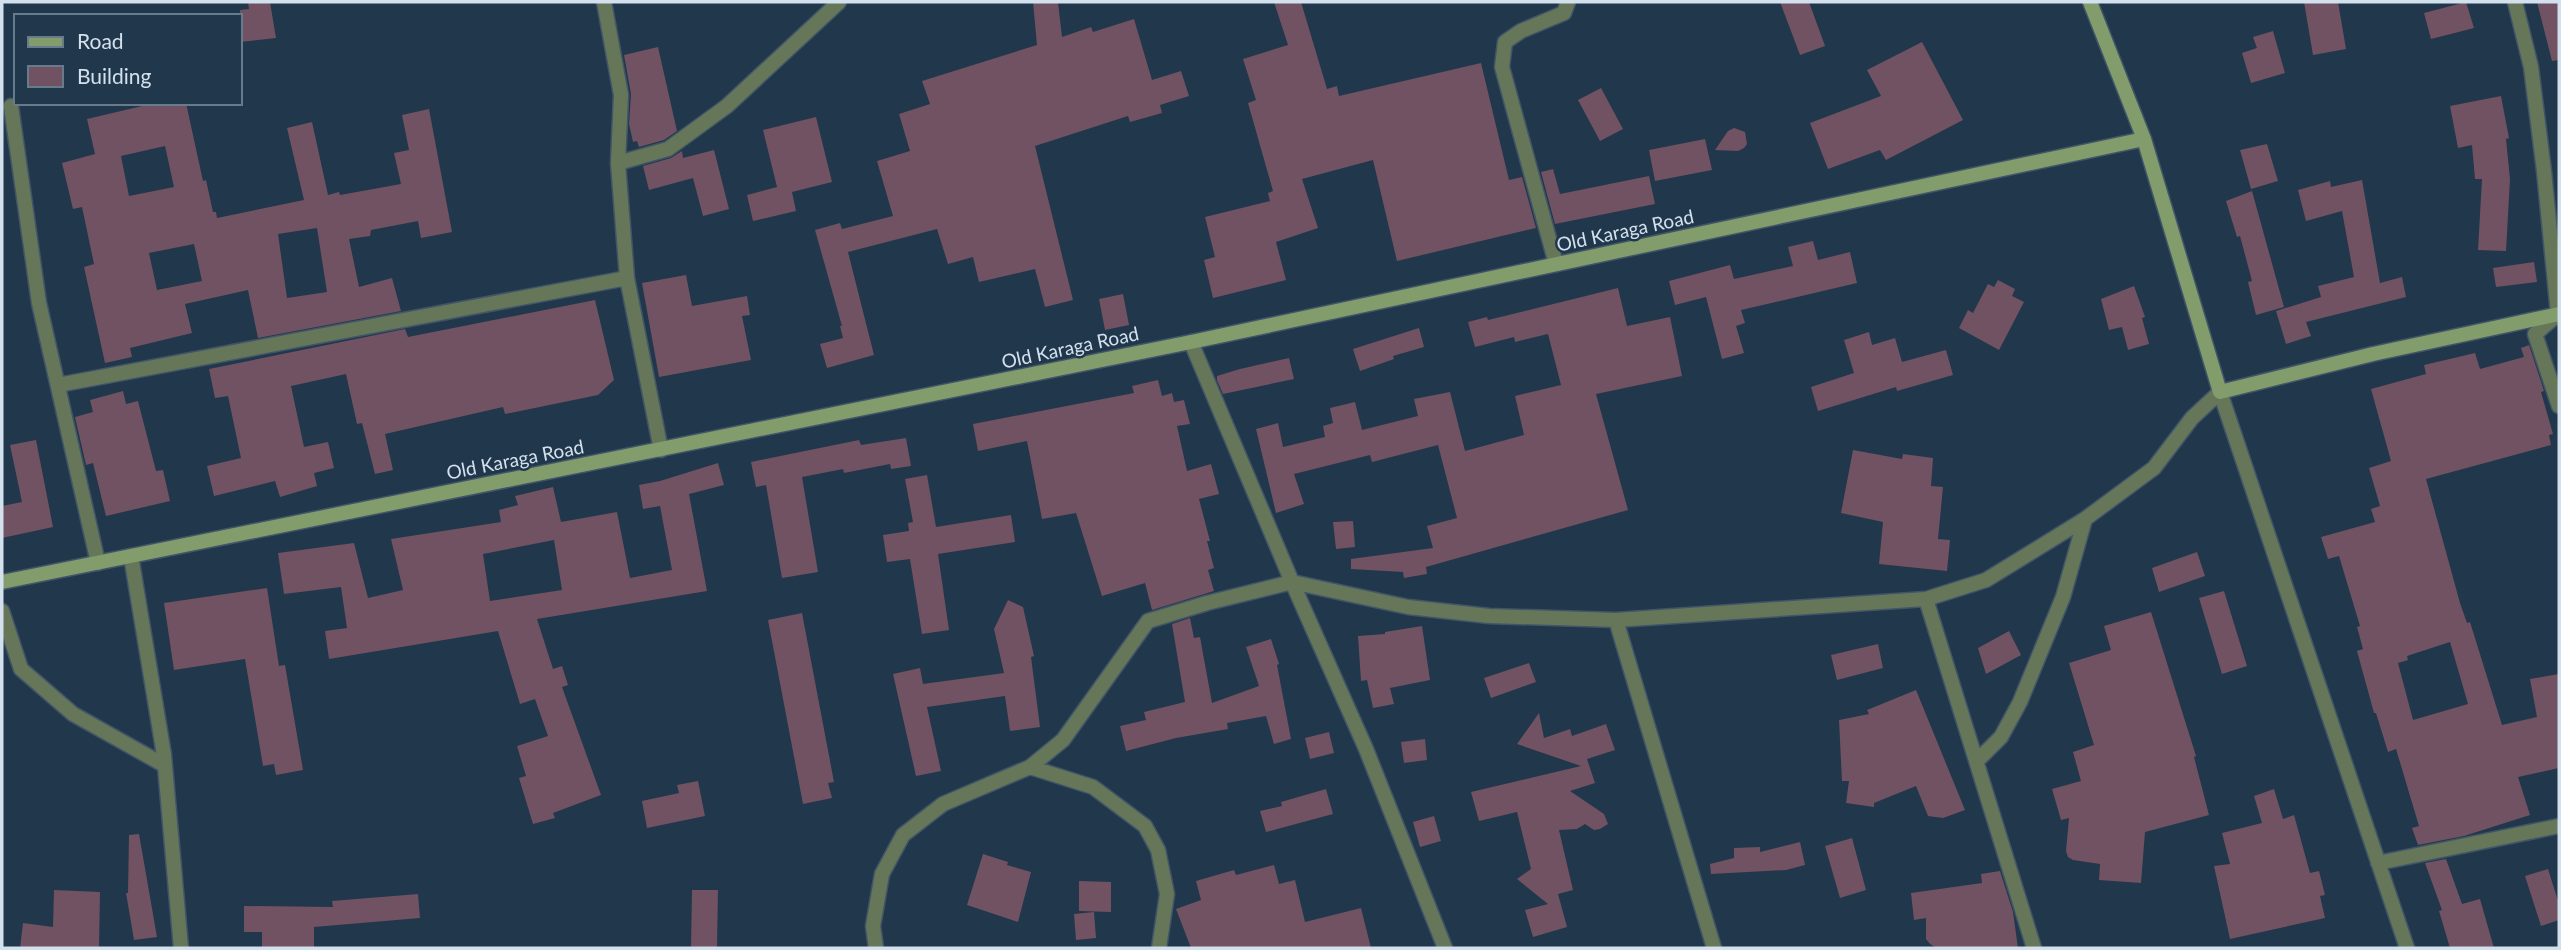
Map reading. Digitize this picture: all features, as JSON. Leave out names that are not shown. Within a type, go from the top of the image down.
[{"type":"street","points":[[604,2],[621,95],[618,163],[627,278],[661,450]]},
{"type":"street","points":[[618,163],[668,149],[717,113],[839,2]]},
{"type":"street","points":[[1556,264],[1502,67],[1505,42],[1521,31],[1564,13],[1568,2]]},
{"type":"street","points":[[2090,2],[2144,139],[2220,392],[2407,948]]},
{"type":"street","points":[[2515,2],[2531,67],[2558,314]]},
{"type":"street","points":[[11,106],[39,303],[98,563]]},
{"type":"street","name":"Old Karaga Road","points":[[2,582],[1191,342],[2144,139]]},
{"type":"street","points":[[58,385],[627,278]]},
{"type":"street","points":[[876,948],[873,926],[882,874],[903,835],[943,804],[1030,767],[1063,740],[1148,621],[1292,582],[1408,607],[1489,616],[1616,620],[1926,598],[1986,580],[2085,519],[2154,468],[2192,418],[2220,392],[2373,354],[2558,314]]},
{"type":"street","points":[[2558,314],[2535,334],[2559,406]]},
{"type":"street","points":[[1191,342],[1366,749],[1445,948]]},
{"type":"street","points":[[1978,760],[2001,737],[2020,702],[2063,597],[2085,519]]},
{"type":"street","points":[[131,556],[164,765],[181,948]]},
{"type":"street","points":[[1926,598],[2034,948]]},
{"type":"street","points":[[2,611],[21,669],[74,714],[164,765]]},
{"type":"street","points":[[1616,620],[1714,948]]},
{"type":"street","points":[[1030,767],[1093,787],[1145,826],[1158,850],[1167,894],[1159,948]]},
{"type":"street","points":[[2378,863],[2559,826]]},
{"type":"building","points":[[248,2],[270,2],[276,38],[242,42],[240,10],[249,9]]},
{"type":"building","points":[[1033,2],[1058,2],[1062,37],[1091,27],[1093,32],[1134,19],[1152,80],[1181,71],[1189,96],[1160,105],[1162,113],[1130,122],[1128,116],[1035,146],[1073,300],[1045,307],[1035,269],[979,282],[973,257],[948,264],[937,229],[848,252],[874,355],[827,368],[820,344],[843,338],[842,326],[815,230],[840,223],[842,229],[893,216],[877,161],[910,151],[899,114],[930,104],[922,81],[1037,45]]},
{"type":"building","points":[[1274,2],[1301,2],[1327,89],[1337,86],[1339,96],[1481,63],[1509,180],[1522,177],[1536,228],[1397,261],[1373,160],[1302,179],[1318,228],[1276,242],[1286,280],[1213,298],[1204,260],[1215,257],[1205,217],[1270,201],[1268,193],[1273,191],[1248,103],[1256,100],[1243,59],[1288,45]]},
{"type":"building","points":[[1780,2],[1809,2],[1825,46],[1800,55]]},
{"type":"building","points":[[2304,2],[2338,2],[2346,49],[2313,55]]},
{"type":"building","points":[[2466,2],[2474,28],[2431,39],[2424,13]]},
{"type":"building","points":[[2537,2],[2559,2],[2559,60],[2552,61]]},
{"type":"building","points":[[2273,31],[2285,73],[2251,83],[2242,53],[2257,48],[2253,37]]},
{"type":"building","points":[[1922,42],[1963,120],[1886,160],[1880,150],[1828,169],[1810,123],[1881,96],[1867,70]]},
{"type":"building","points":[[658,47],[677,131],[664,140],[639,147],[637,141],[633,142],[629,124],[631,94],[624,55]]},
{"type":"building","points":[[1601,88],[1623,129],[1600,141],[1578,100]]},
{"type":"building","points":[[2501,96],[2509,138],[2506,139],[2510,179],[2506,251],[2478,250],[2482,179],[2475,179],[2472,145],[2458,148],[2450,106]]},
{"type":"building","points":[[146,105],[186,105],[203,181],[206,180],[213,212],[216,212],[217,218],[304,200],[287,128],[312,122],[328,195],[401,184],[394,153],[409,150],[402,115],[429,109],[452,232],[421,238],[418,221],[371,230],[370,236],[349,239],[359,287],[392,278],[401,311],[258,338],[248,290],[185,304],[192,333],[130,348],[132,357],[105,363],[84,267],[94,264],[82,207],[73,209],[62,163],[95,154],[87,119]],"holes":[[[165,146],[174,187],[129,196],[121,156]],[[317,228],[327,292],[287,298],[278,234]],[[194,244],[202,281],[157,290],[149,253]]]},
{"type":"building","points":[[816,117],[832,182],[792,192],[796,211],[753,221],[747,195],[777,187],[763,130]]},
{"type":"building","points":[[1734,128],[1745,132],[1747,144],[1744,148],[1738,151],[1715,150],[1728,131]]},
{"type":"building","points":[[1705,139],[1712,170],[1655,181],[1649,150]]},
{"type":"building","points":[[2267,144],[2278,181],[2251,189],[2240,150]]},
{"type":"building","points":[[714,150],[729,209],[703,216],[693,178],[649,190],[643,166],[671,158],[682,151],[683,158]]},
{"type":"building","points":[[1553,169],[1560,194],[1649,176],[1655,204],[1555,224],[1541,172]]},
{"type":"building","points":[[2362,180],[2380,283],[2402,277],[2406,297],[2306,322],[2311,336],[2286,344],[2276,311],[2321,297],[2318,286],[2354,277],[2342,211],[2306,221],[2298,190],[2330,181],[2331,187]]},
{"type":"building","points":[[2252,191],[2284,307],[2256,315],[2248,282],[2252,281],[2240,236],[2237,237],[2226,201]]},
{"type":"building","points":[[1813,241],[1818,260],[1850,252],[1857,283],[1741,310],[1745,323],[1736,326],[1744,353],[1722,359],[1706,297],[1675,305],[1669,281],[1730,265],[1734,279],[1793,266],[1788,247]]},
{"type":"building","points":[[2534,262],[2537,282],[2496,287],[2493,268]]},
{"type":"building","points":[[686,275],[692,306],[747,296],[750,315],[742,316],[751,360],[659,377],[642,283]]},
{"type":"building","points":[[1998,280],[2015,289],[2012,296],[2024,302],[1999,350],[1959,328],[1968,310],[1973,313],[1988,284],[1994,287]]},
{"type":"building","points":[[2134,286],[2145,317],[2142,318],[2149,344],[2128,350],[2122,327],[2109,330],[2101,299]]},
{"type":"building","points":[[1618,288],[1627,326],[1670,317],[1682,376],[1596,394],[1628,510],[1426,567],[1427,574],[1404,578],[1403,572],[1351,569],[1351,559],[1433,548],[1427,526],[1457,518],[1438,445],[1372,462],[1370,455],[1294,474],[1304,504],[1276,513],[1256,429],[1278,423],[1283,447],[1325,437],[1323,426],[1333,423],[1330,408],[1355,402],[1362,430],[1418,416],[1414,399],[1450,392],[1465,451],[1524,435],[1515,396],[1561,385],[1548,334],[1515,342],[1514,337],[1475,347],[1468,322],[1487,317],[1488,320]]},
{"type":"building","points":[[1123,294],[1129,325],[1105,330],[1099,299]]},
{"type":"building","points":[[595,300],[614,380],[598,395],[505,414],[503,407],[385,434],[393,470],[375,474],[362,423],[357,424],[346,374],[291,386],[304,447],[328,442],[334,468],[314,473],[317,486],[280,497],[275,481],[214,496],[207,466],[241,458],[228,396],[215,398],[209,369],[405,329],[408,337]]},
{"type":"building","points":[[1419,328],[1424,347],[1393,356],[1394,359],[1360,371],[1353,349]]},
{"type":"building","points":[[1869,332],[1872,345],[1895,338],[1902,362],[1946,350],[1953,375],[1897,391],[1896,387],[1818,411],[1811,387],[1854,373],[1844,340]]},
{"type":"building","points":[[2529,345],[2544,391],[2541,392],[2553,434],[2549,435],[2551,445],[2426,479],[2460,603],[2467,623],[2470,622],[2502,725],[2537,717],[2530,679],[2559,674],[2559,768],[2518,777],[2530,815],[2464,836],[2418,845],[2412,828],[2419,826],[2396,749],[2388,752],[2357,651],[2363,649],[2357,627],[2360,626],[2339,556],[2328,559],[2321,537],[2375,522],[2371,509],[2380,506],[2369,468],[2391,461],[2371,389],[2426,374],[2424,365],[2475,353],[2480,369],[2524,357],[2521,348]],"holes":[[[2450,642],[2468,704],[2413,720],[2398,663],[2408,660],[2407,656]]]},
{"type":"building","points":[[1289,358],[1294,379],[1223,394],[1217,380],[1217,376]]},
{"type":"building","points":[[1158,380],[1162,396],[1172,393],[1174,402],[1184,400],[1190,424],[1177,426],[1187,471],[1211,464],[1219,494],[1199,499],[1210,541],[1207,541],[1214,568],[1208,570],[1214,591],[1152,610],[1145,583],[1102,596],[1076,513],[1042,519],[1027,441],[978,451],[973,424],[1134,393],[1132,386]]},
{"type":"building","points":[[123,391],[126,404],[138,401],[156,471],[163,470],[170,501],[106,516],[93,463],[86,465],[75,417],[93,412],[90,400]]},
{"type":"building","points":[[906,438],[911,466],[891,469],[890,464],[844,473],[843,469],[802,477],[818,572],[782,578],[766,485],[756,487],[751,462],[859,440],[861,445]]},
{"type":"building","points":[[36,440],[53,527],[2,538],[2,506],[22,502],[10,445]]},
{"type":"building","points":[[1853,450],[1902,459],[1903,454],[1933,458],[1931,486],[1943,487],[1938,539],[1950,540],[1947,571],[1879,564],[1883,522],[1841,513]]},
{"type":"building","points":[[718,463],[724,485],[689,494],[707,591],[537,619],[553,669],[562,666],[568,685],[562,687],[601,795],[553,813],[555,818],[533,824],[519,778],[526,776],[517,746],[548,736],[535,699],[520,704],[498,631],[329,659],[325,631],[347,628],[341,587],[284,594],[278,553],[354,543],[368,598],[403,590],[391,539],[501,522],[499,510],[518,505],[515,496],[553,487],[561,522],[617,512],[630,578],[672,570],[660,506],[643,509],[639,485]],"holes":[[[554,540],[562,590],[490,601],[483,554]]]},
{"type":"building","points":[[927,475],[936,527],[1011,515],[1015,542],[938,554],[949,630],[922,634],[910,559],[887,562],[883,535],[909,531],[908,523],[913,522],[905,479]]},
{"type":"building","points":[[1353,521],[1355,547],[1336,549],[1333,522]]},
{"type":"building","points":[[2197,552],[2205,576],[2159,592],[2152,568]]},
{"type":"building","points":[[267,588],[279,666],[285,665],[303,770],[276,775],[274,764],[263,766],[245,659],[174,670],[164,603]]},
{"type":"building","points":[[2224,591],[2247,666],[2222,674],[2199,598]]},
{"type":"building","points":[[1008,600],[1023,607],[1034,656],[1031,657],[1040,727],[1010,731],[1005,696],[927,707],[941,771],[916,776],[893,674],[920,668],[923,684],[1004,673],[994,629]]},
{"type":"building","points":[[2151,612],[2196,756],[2194,757],[2209,815],[2145,832],[2141,883],[2099,880],[2100,864],[2068,857],[2066,851],[2069,818],[2061,820],[2052,789],[2081,781],[2073,752],[2094,745],[2069,663],[2111,650],[2104,626]]},
{"type":"building","points":[[802,613],[834,782],[828,783],[832,798],[803,804],[768,620]]},
{"type":"building","points":[[1190,618],[1194,638],[1200,637],[1212,703],[1259,686],[1246,647],[1271,639],[1279,664],[1277,665],[1291,739],[1274,744],[1266,716],[1227,723],[1228,729],[1176,738],[1126,751],[1120,726],[1146,720],[1144,712],[1185,702],[1172,624]]},
{"type":"building","points":[[1422,626],[1430,680],[1390,688],[1394,704],[1373,708],[1367,680],[1361,681],[1358,636],[1385,634]]},
{"type":"building","points":[[2009,631],[2021,655],[1986,674],[1978,648]]},
{"type":"building","points":[[1878,644],[1883,668],[1837,680],[1831,655]]},
{"type":"building","points":[[1529,663],[1536,682],[1491,698],[1484,678]]},
{"type":"building","points":[[1916,690],[1965,810],[1943,818],[1928,816],[1916,786],[1874,803],[1874,807],[1846,803],[1849,781],[1842,781],[1839,720],[1869,714],[1867,710]]},
{"type":"building","points":[[1539,713],[1544,738],[1570,729],[1572,736],[1606,724],[1615,750],[1587,759],[1595,783],[1570,791],[1604,814],[1608,824],[1594,830],[1585,824],[1577,829],[1559,830],[1573,890],[1558,894],[1567,927],[1533,937],[1525,910],[1548,904],[1517,879],[1531,869],[1517,812],[1479,821],[1471,792],[1581,766],[1517,744]]},
{"type":"building","points":[[1329,732],[1334,753],[1310,759],[1305,738]]},
{"type":"building","points":[[1425,739],[1427,760],[1404,763],[1401,742]]},
{"type":"building","points":[[698,781],[705,816],[647,828],[642,801],[679,793],[677,785]]},
{"type":"building","points":[[1326,789],[1333,814],[1266,832],[1260,811],[1282,806],[1281,802]]},
{"type":"building","points":[[2274,789],[2283,819],[2294,815],[2310,873],[2319,871],[2325,895],[2320,896],[2325,918],[2230,939],[2214,866],[2230,864],[2222,833],[2262,823],[2254,796]]},
{"type":"building","points":[[1434,816],[1441,841],[1420,847],[1413,822]]},
{"type":"building","points":[[139,834],[157,937],[134,940],[126,893],[129,835]]},
{"type":"building","points":[[1852,838],[1866,890],[1840,898],[1825,846]]},
{"type":"building","points":[[1800,842],[1805,865],[1786,870],[1711,874],[1710,864],[1734,858],[1734,848],[1760,847],[1760,852]]},
{"type":"building","points":[[983,854],[1031,872],[1018,922],[967,905]]},
{"type":"building","points":[[2446,859],[2462,904],[2480,899],[2494,948],[2450,948],[2439,911],[2442,910],[2425,863]]},
{"type":"building","points":[[1274,865],[1279,884],[1295,880],[1305,922],[1361,908],[1371,948],[1191,948],[1176,909],[1201,900],[1196,881],[1234,870],[1236,875]]},
{"type":"building","points":[[2548,869],[2559,904],[2559,920],[2541,926],[2525,876]]},
{"type":"building","points":[[2000,871],[2013,912],[2018,948],[1956,948],[1935,947],[1930,944],[1926,939],[1926,918],[1914,920],[1911,893],[1982,883],[1981,874]]},
{"type":"building","points":[[1079,881],[1111,882],[1111,912],[1079,911]]},
{"type":"building","points":[[54,890],[100,892],[99,948],[20,948],[23,923],[53,927]]},
{"type":"building","points":[[692,890],[718,890],[717,947],[691,947]]},
{"type":"building","points":[[418,894],[420,918],[314,927],[314,948],[262,948],[262,932],[244,932],[244,906],[333,907],[332,901]]},
{"type":"building","points":[[1094,912],[1096,938],[1076,940],[1074,914]]}]
